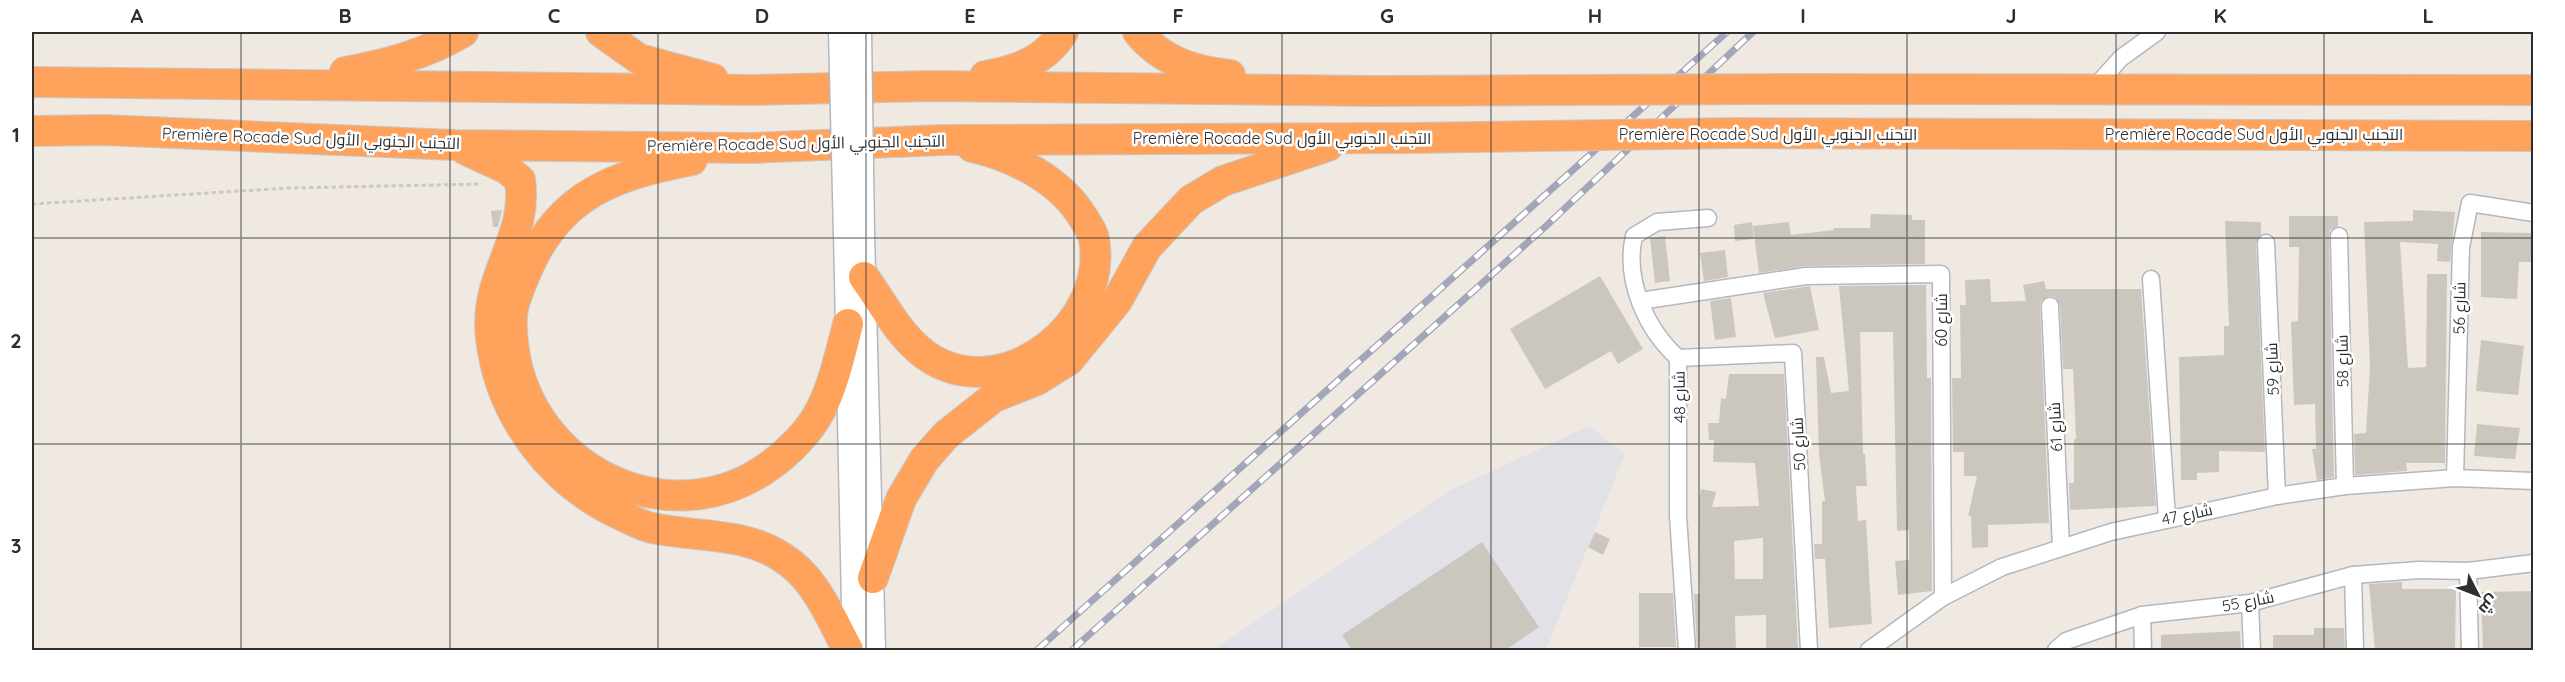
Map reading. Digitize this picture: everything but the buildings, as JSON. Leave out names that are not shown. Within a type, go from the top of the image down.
[{"type":"highway","points":[[277,84],[407,58],[441,45],[463,32]]},
{"type":"highway","points":[[601,32],[639,59],[753,90]]},
{"type":"highway","points":[[933,86],[1002,73],[1030,64],[1051,48],[1063,32]]},
{"type":"highway","points":[[1138,32],[1161,54],[1183,65],[1206,72],[1373,91]]},
{"type":"highway","points":[[32,82],[753,90],[933,86],[1373,91],[2094,88],[2311,92],[2534,90]]},
{"type":"highway","name":"Première Rocade Sud التجنب الجنوبي الأول","points":[[32,131],[104,130],[455,145],[751,148],[943,140],[1410,138],[1737,133],[2534,136]]},
{"type":"highway","points":[[873,578],[901,499],[924,460],[946,435],[994,398],[1037,380],[1069,360],[1117,301],[1147,247],[1191,200],[1223,181],[1345,138]]},
{"type":"highway","points":[[864,277],[908,342],[934,360],[968,373],[1000,370],[1025,361],[1056,340],[1079,315],[1096,260],[1094,236],[1078,209],[1058,188],[1039,174],[977,148],[943,140]]},
{"type":"highway","points":[[455,145],[483,156],[507,169],[520,180],[521,216],[497,275],[489,304],[491,339],[500,381],[514,415],[540,454],[570,485],[605,508],[650,528],[735,538],[781,556],[800,572],[819,595],[848,651]]},
{"type":"highway","points":[[751,148],[637,171],[611,181],[585,196],[544,236],[531,259],[513,309],[514,350],[522,387],[536,413],[558,442],[586,466],[615,483],[645,493],[675,496],[702,495],[730,488],[758,474],[782,457],[819,412],[832,382],[848,324]]},
{"type":"main road","points":[[840,32],[854,234],[864,277],[874,651]]},
{"type":"main road","points":[[854,651],[848,324],[854,234],[860,32]]},
{"type":"street","points":[[2094,88],[2121,58],[2157,32]]},
{"type":"street","name":"شارع 56","points":[[2456,478],[2461,248],[2470,203],[2534,213]]},
{"type":"street","name":"شارع 48","points":[[1687,651],[1678,516],[1678,358],[1659,340],[1640,301],[1630,255],[1634,236],[1657,222],[1708,218]]},
{"type":"street","name":"شارع 58","points":[[2339,236],[2345,486]]},
{"type":"street","name":"شارع 59","points":[[2266,243],[2277,496]]},
{"type":"street","name":"شارع 60","points":[[1640,301],[1806,276],[1941,274],[1943,597]]},
{"type":"street","points":[[2151,279],[2167,518]]},
{"type":"street","name":"شارع 61","points":[[2050,306],[2061,548]]},
{"type":"street","name":"شارع 50","points":[[1678,358],[1793,353],[1809,651]]},
{"type":"street","name":"شارع 47","points":[[1869,651],[1943,597],[2002,567],[2167,518],[2277,496],[2345,486],[2456,478],[2534,481]]},
{"type":"street","points":[[2470,651],[2468,571],[2534,563]]},
{"type":"street","name":"شارع 55","points":[[2056,651],[2066,641],[2142,615],[2250,603],[2352,575],[2420,570],[2468,571]]},
{"type":"street","points":[[2352,575],[2355,651]]},
{"type":"street","points":[[2250,603],[2252,651]]},
{"type":"street","points":[[2142,615],[2143,651]]},
{"type":"path","points":[[32,204],[288,188],[484,184]]},
{"type":"shaded area","points":[[1589,426],[1625,454],[1546,650],[1213,650],[1451,490]]},
{"type":"railway","points":[[1037,650],[1727,32]]},
{"type":"railway","points":[[1072,650],[1545,227],[1753,32]]}]
